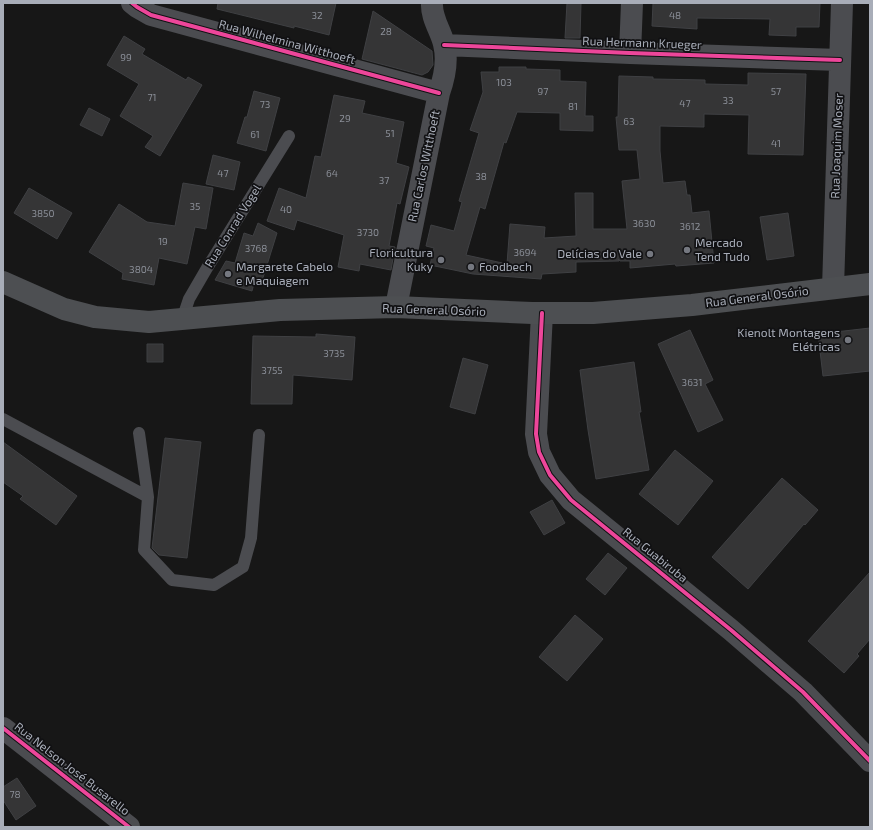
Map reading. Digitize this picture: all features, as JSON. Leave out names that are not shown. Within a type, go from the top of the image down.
[{"type":"main road","name":"Rua General Osório","points":[[3,282],[64,309],[95,317],[149,322],[280,310],[396,307],[542,313],[593,313],[692,305],[870,284]]},
{"type":"street","name":"Rua Wilhelmina Witthoeft","points":[[132,3],[136,7],[151,15],[439,94]]},
{"type":"street","name":"Rua Carlos Witthoeft","points":[[396,307],[439,94],[444,76],[444,45],[437,27],[432,3]]},
{"type":"street","points":[[630,53],[632,3]]},
{"type":"street","name":"Rua Joaquim Moser","points":[[833,288],[842,3]]},
{"type":"street","name":"Rua Hermann Krueger","points":[[444,45],[840,60]]},
{"type":"street","name":"Rua Guabiruba","points":[[542,313],[536,434],[539,452],[550,475],[571,500],[731,630],[803,692],[870,762]]},
{"type":"street","name":"Rua Nelson José Busarello","points":[[3,728],[130,827]]},
{"type":"lane","name":"Rua Conrad Vogel","points":[[182,320],[189,299],[206,268],[289,136]]},
{"type":"lane","points":[[3,419],[148,497]]},
{"type":"lane","points":[[139,433],[148,497],[144,550],[172,580],[214,585],[243,567],[251,538],[259,436]]},
{"type":"building","points":[[218,3],[336,3],[329,35],[217,9]]},
{"type":"building","points":[[567,3],[581,3],[580,38],[565,38]]},
{"type":"building","points":[[653,3],[820,3],[819,27],[796,27],[796,36],[769,35],[770,19],[697,18],[697,29],[652,26]]},
{"type":"building","points":[[373,11],[432,51],[433,65],[428,72],[422,75],[362,59]]},
{"type":"building","points":[[124,36],[145,49],[142,54],[186,80],[188,77],[202,85],[160,156],[145,147],[153,136],[120,116],[139,84],[107,65]]},
{"type":"building","points":[[499,67],[526,67],[526,69],[560,70],[560,81],[586,82],[585,116],[593,116],[593,131],[560,130],[560,113],[517,112],[506,143],[504,142],[485,209],[480,207],[466,255],[507,264],[510,224],[545,227],[544,238],[576,236],[575,193],[593,193],[593,229],[627,229],[622,181],[640,179],[637,150],[619,150],[616,117],[618,117],[619,76],[653,77],[653,79],[705,80],[705,84],[748,85],[748,73],[806,74],[803,155],[748,154],[749,115],[704,114],[704,127],[660,126],[660,151],[663,183],[685,181],[687,195],[690,195],[692,213],[709,211],[714,263],[676,266],[675,264],[630,268],[630,261],[620,261],[618,259],[619,261],[576,262],[576,272],[542,274],[541,279],[473,274],[430,265],[434,248],[426,246],[431,225],[454,231],[462,202],[459,201],[479,133],[470,130],[483,92],[481,72],[499,72]]},
{"type":"building","points":[[254,91],[280,98],[266,151],[237,143],[245,117],[247,117]]},
{"type":"building","points":[[334,95],[365,101],[362,113],[404,122],[396,163],[409,167],[400,204],[397,203],[389,246],[395,247],[391,270],[360,264],[359,271],[338,267],[344,235],[297,220],[294,230],[267,221],[279,188],[306,198],[315,156],[321,157]]},
{"type":"building","points":[[89,108],[110,119],[102,136],[80,125]]},
{"type":"building","points":[[213,155],[240,162],[234,190],[206,184]]},
{"type":"building","points":[[183,183],[213,188],[206,229],[195,227],[187,264],[159,258],[154,285],[122,279],[123,273],[89,252],[119,204],[147,222],[175,226]]},
{"type":"building","points":[[29,188],[72,213],[57,239],[14,213]]},
{"type":"building","points":[[788,213],[794,256],[767,260],[760,217]]},
{"type":"building","points":[[258,223],[277,233],[262,281],[255,279],[252,291],[215,280],[226,261],[235,263],[244,233],[253,236]]},
{"type":"building","points":[[870,328],[870,371],[823,376],[818,334]]},
{"type":"building","points":[[690,330],[713,380],[705,384],[723,420],[698,432],[658,344]]},
{"type":"building","points":[[316,334],[355,337],[352,380],[293,375],[292,404],[251,404],[253,336],[316,337]]},
{"type":"building","points":[[147,344],[163,344],[163,362],[147,362]]},
{"type":"building","points":[[463,358],[488,365],[475,414],[450,407]]},
{"type":"building","points":[[634,362],[641,412],[639,412],[649,470],[596,479],[580,370]]},
{"type":"building","points":[[165,438],[201,442],[187,558],[159,555],[152,548]]},
{"type":"building","points":[[3,442],[77,496],[56,525],[20,499],[23,496],[3,482]]},
{"type":"building","points":[[675,450],[713,481],[678,525],[639,494]]},
{"type":"building","points":[[782,478],[818,510],[748,589],[712,557]]},
{"type":"building","points":[[552,500],[565,523],[544,535],[530,512]]},
{"type":"building","points":[[608,553],[627,568],[605,595],[586,579]]},
{"type":"building","points":[[870,572],[870,639],[857,654],[859,656],[844,673],[808,641]]},
{"type":"building","points":[[575,615],[603,639],[567,681],[539,657]]},
{"type":"building","points":[[17,778],[36,806],[16,820],[3,800],[3,787]]},
{"type":"cycle path","points":[[132,3],[151,15],[439,93]]},
{"type":"cycle path","points":[[444,45],[840,60]]},
{"type":"cycle path","points":[[542,313],[536,434],[539,452],[550,475],[571,500],[731,630],[803,692],[870,761]]},
{"type":"cycle path","points":[[3,728],[129,827]]},
{"type":"place","name":"Mercado Tend Tudo","points":[[687,250]]},
{"type":"place","name":"Delícias do Vale","points":[[650,254]]},
{"type":"place","name":"Floricultura Kuky","points":[[441,260]]},
{"type":"place","name":"Foodbech","points":[[471,267]]},
{"type":"place","name":"Margarete Cabelo e Maquiagem","points":[[228,274]]},
{"type":"place","name":"Kienolt Montagens Elétricas","points":[[848,340]]}]
